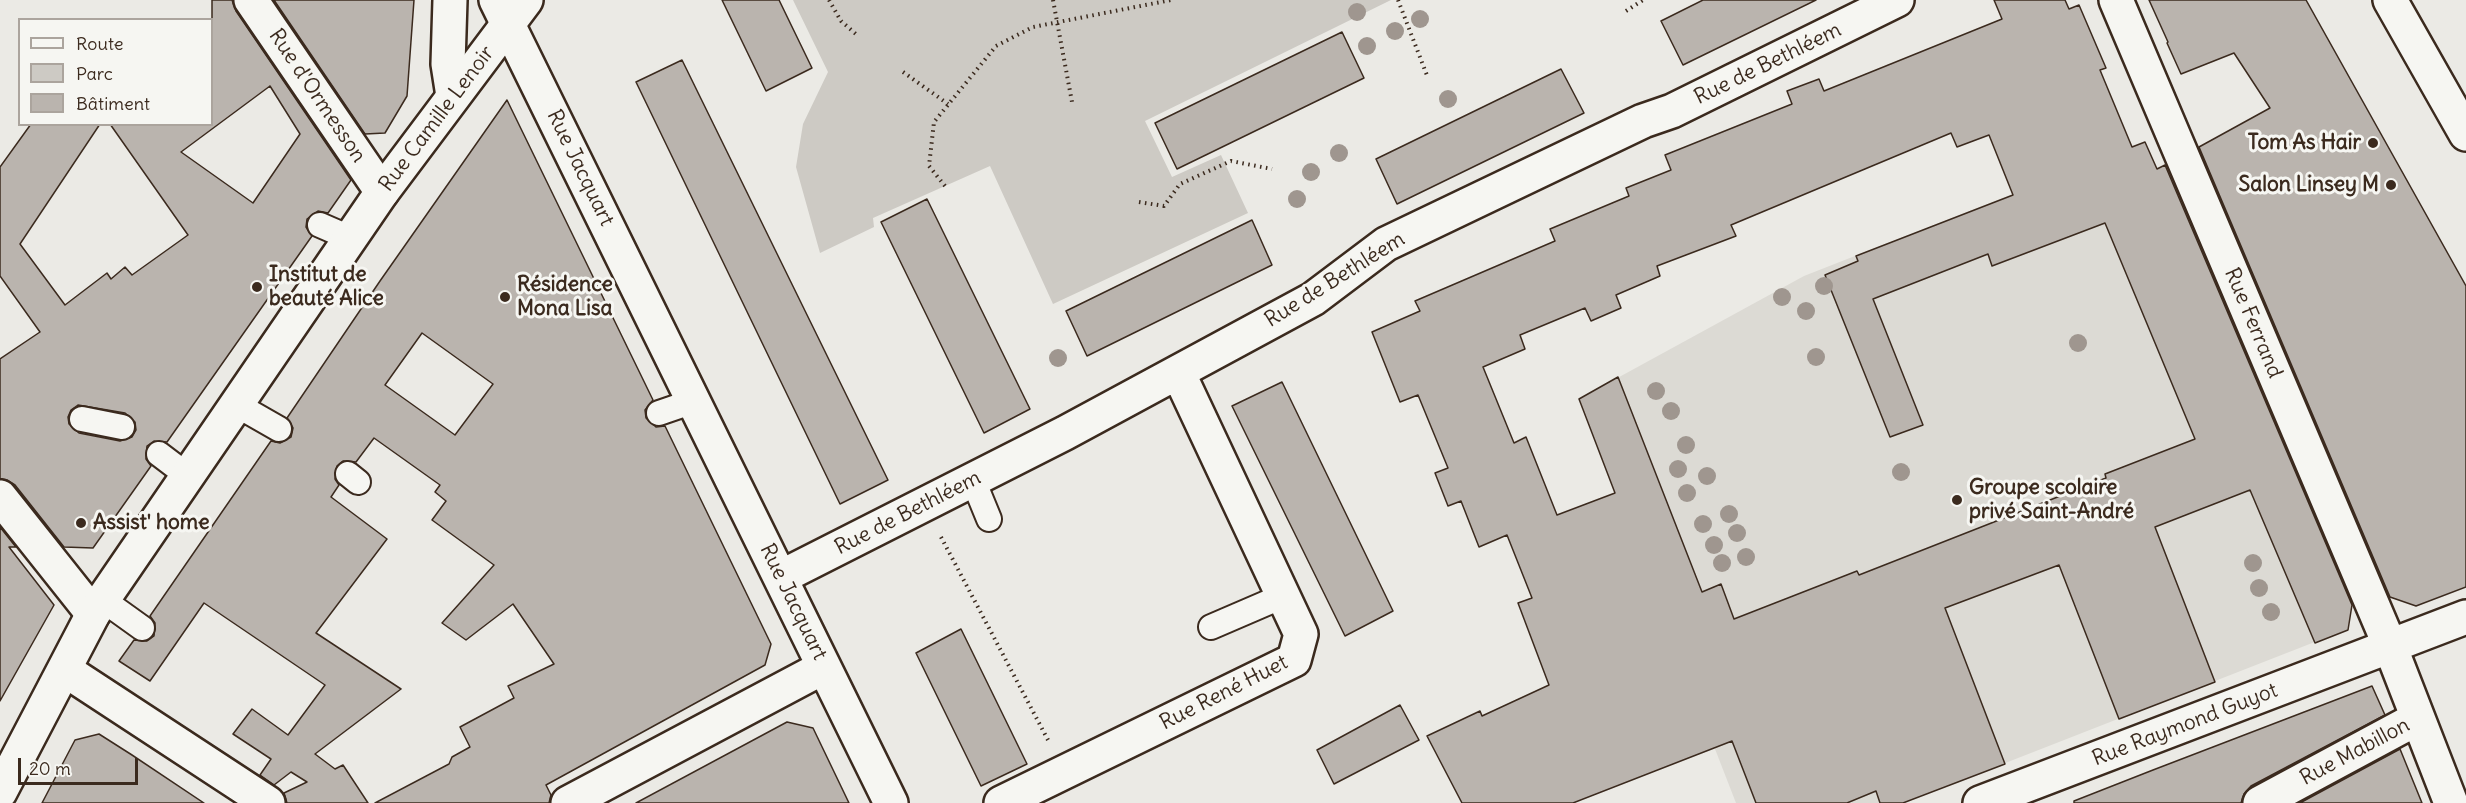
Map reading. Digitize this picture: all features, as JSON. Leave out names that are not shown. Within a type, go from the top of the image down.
[{"type":"street","name":"Rue d'Ormesson","points":[[251,0],[382,192]]},
{"type":"street","points":[[450,0],[448,64],[453,96]]},
{"type":"street","name":"Rue de Bethléem","points":[[780,578],[973,480],[1313,299],[1386,244],[1643,121],[1672,111],[1897,0]]},
{"type":"street","name":"Rue Ferrand","points":[[2115,0],[2390,646],[2451,803]]},
{"type":"street","points":[[2390,0],[2466,134]]},
{"type":"street","name":"Rue Camille Lenoir","points":[[0,792],[98,607],[350,238],[453,96],[511,8]]},
{"type":"street","name":"Rue Jacquart","points":[[511,8],[694,401],[891,803]]},
{"type":"street","name":"Rue René Huet","points":[[1001,803],[1294,660],[1300,634],[1178,372]]},
{"type":"street","points":[[0,497],[98,607]]},
{"type":"street","name":"Rue Raymond Guyot","points":[[1980,803],[2466,617]]},
{"type":"street","points":[[568,803],[824,667]]},
{"type":"street","points":[[65,670],[268,803]]},
{"type":"street","name":"Rue Mabillon","points":[[2260,803],[2418,718]]},
{"type":"lane","points":[[320,225],[350,238]]},
{"type":"lane","points":[[659,413],[694,401]]},
{"type":"lane","points":[[237,405],[279,429]]},
{"type":"lane","points":[[82,419],[122,427]]},
{"type":"lane","points":[[159,453],[188,476]]},
{"type":"lane","points":[[973,480],[989,519]]},
{"type":"lane","points":[[1211,627],[1283,596]]},
{"type":"lane","points":[[98,607],[142,628]]},
{"type":"path","points":[[829,0],[841,21],[857,36]]},
{"type":"path","points":[[1053,0],[1072,102]]},
{"type":"path","points":[[945,186],[929,166],[934,122],[996,46],[1033,27],[1171,0]]},
{"type":"path","points":[[1398,0],[1428,78]]},
{"type":"path","points":[[1626,11],[1643,0]]},
{"type":"path","points":[[903,72],[948,105]]},
{"type":"path","points":[[1139,202],[1164,206],[1179,184],[1231,161],[1272,169]]},
{"type":"path","points":[[924,504],[1064,772]]},
{"type":"shaded area","name":"Groupe scolaire privé Saint-André","points":[[2145,142],[2348,629],[1903,803],[1736,803],[1579,399],[1804,276]]},
{"type":"green space","points":[[793,0],[1391,0],[1145,121],[1172,177],[1221,155],[1248,213],[1053,304],[990,166],[873,218],[874,227],[820,253],[796,167],[803,124],[828,72]]},
{"type":"building","points":[[212,0],[232,0],[236,11],[351,180],[328,213],[318,211],[307,219],[306,227],[312,236],[167,442],[154,441],[147,446],[146,459],[151,466],[93,548],[64,547],[15,485],[0,479],[0,359],[40,332],[0,276],[0,167],[30,126],[99,126],[20,244],[65,305],[107,273],[111,279],[125,267],[132,275],[188,235],[111,126],[213,126]],"holes":[[[270,86],[300,134],[253,203],[181,152]],[[78,405],[125,413],[135,422],[136,430],[132,437],[120,441],[79,433],[69,424],[68,417],[71,410]]]},
{"type":"building","points":[[274,0],[414,0],[407,96],[385,133],[365,134]]},
{"type":"building","points":[[722,0],[779,0],[812,68],[766,91]]},
{"type":"building","points":[[1703,0],[1816,0],[1683,65],[1661,21]]},
{"type":"building","points":[[1994,0],[2065,0],[2069,9],[2079,5],[2106,68],[2100,70],[2132,147],[2145,142],[2157,169],[2165,165],[2352,605],[2348,630],[2315,643],[2250,490],[2155,527],[2215,682],[2119,719],[2059,565],[1945,608],[2005,764],[1903,803],[1880,803],[1876,791],[1847,803],[1756,803],[1732,741],[1573,803],[1462,803],[1427,736],[1480,711],[1482,716],[1549,685],[1518,603],[1532,598],[1507,535],[1479,547],[1461,501],[1448,506],[1435,473],[1448,468],[1418,395],[1400,402],[1372,332],[1420,311],[1415,301],[1555,241],[1550,229],[1629,196],[1626,188],[1671,170],[1665,155],[1792,104],[1787,91],[1819,79],[1824,91],[2002,19]],"holes":[[[1951,133],[1957,147],[1989,135],[2013,195],[1856,256],[1858,261],[1825,275],[1890,437],[1923,425],[1873,299],[1988,254],[1992,266],[2105,223],[2195,439],[2105,474],[2106,478],[1859,575],[1857,571],[1734,619],[1721,584],[1702,592],[1618,377],[1579,399],[1615,493],[1557,515],[1526,437],[1514,443],[1483,367],[1525,349],[1520,335],[1585,308],[1591,321],[1621,308],[1616,295],[1660,276],[1657,266],[1736,236],[1731,225]]]},
{"type":"building","points":[[2149,0],[2306,0],[2466,286],[2466,587],[2416,606],[2390,597],[2199,147],[2270,108],[2234,53],[2181,74]]},
{"type":"building","points":[[1342,32],[1364,78],[1177,169],[1155,123]]},
{"type":"building","points":[[682,60],[888,480],[840,504],[636,82]]},
{"type":"building","points":[[1561,69],[1584,113],[1397,204],[1376,159]]},
{"type":"building","points":[[507,100],[653,400],[645,410],[646,418],[656,427],[665,426],[771,644],[765,665],[546,785],[551,795],[549,803],[375,803],[449,764],[452,757],[470,747],[460,727],[514,698],[508,686],[554,664],[513,604],[466,640],[442,623],[494,565],[432,520],[446,501],[435,492],[440,485],[374,438],[356,462],[343,461],[337,466],[335,479],[339,485],[331,497],[387,539],[316,633],[401,689],[315,754],[335,769],[343,765],[368,803],[287,803],[284,793],[307,782],[291,772],[274,785],[260,775],[271,759],[233,734],[252,709],[288,735],[325,685],[204,603],[150,681],[119,661],[134,640],[147,641],[154,636],[155,623],[150,616],[271,441],[280,443],[291,437],[293,428],[287,418]],"holes":[[[422,333],[493,384],[455,435],[385,385]]]},
{"type":"building","points":[[927,199],[1030,409],[984,433],[881,222]]},
{"type":"building","points":[[1252,220],[1272,265],[1087,356],[1066,311]]},
{"type":"building","points":[[1282,382],[1393,611],[1345,636],[1232,406]]},
{"type":"building","points":[[0,527],[16,547],[9,547],[54,605],[0,701]]},
{"type":"building","points":[[961,629],[1027,764],[981,786],[916,653]]},
{"type":"building","points":[[2372,686],[2385,715],[2251,786],[2244,794],[2241,803],[2074,803],[2074,801]]},
{"type":"building","points":[[1400,705],[1419,740],[1334,784],[1317,750]]},
{"type":"building","points":[[787,722],[813,728],[849,803],[636,803]]},
{"type":"building","points":[[99,734],[204,803],[42,803],[75,740]]},
{"type":"building","points":[[2400,749],[2422,803],[2300,803]]},
{"type":"place","name":"Tom As Hair","points":[[2373,143]]},
{"type":"place","name":"Salon Linsey M","points":[[2391,185]]},
{"type":"place","name":"Institut de beauté Alice","points":[[257,287]]},
{"type":"place","name":"Résidence Mona Lisa","points":[[505,297]]},
{"type":"place","name":"Groupe scolaire privé Saint-André","points":[[1957,500]]},
{"type":"place","name":"Assist' home","points":[[81,523]]}]
